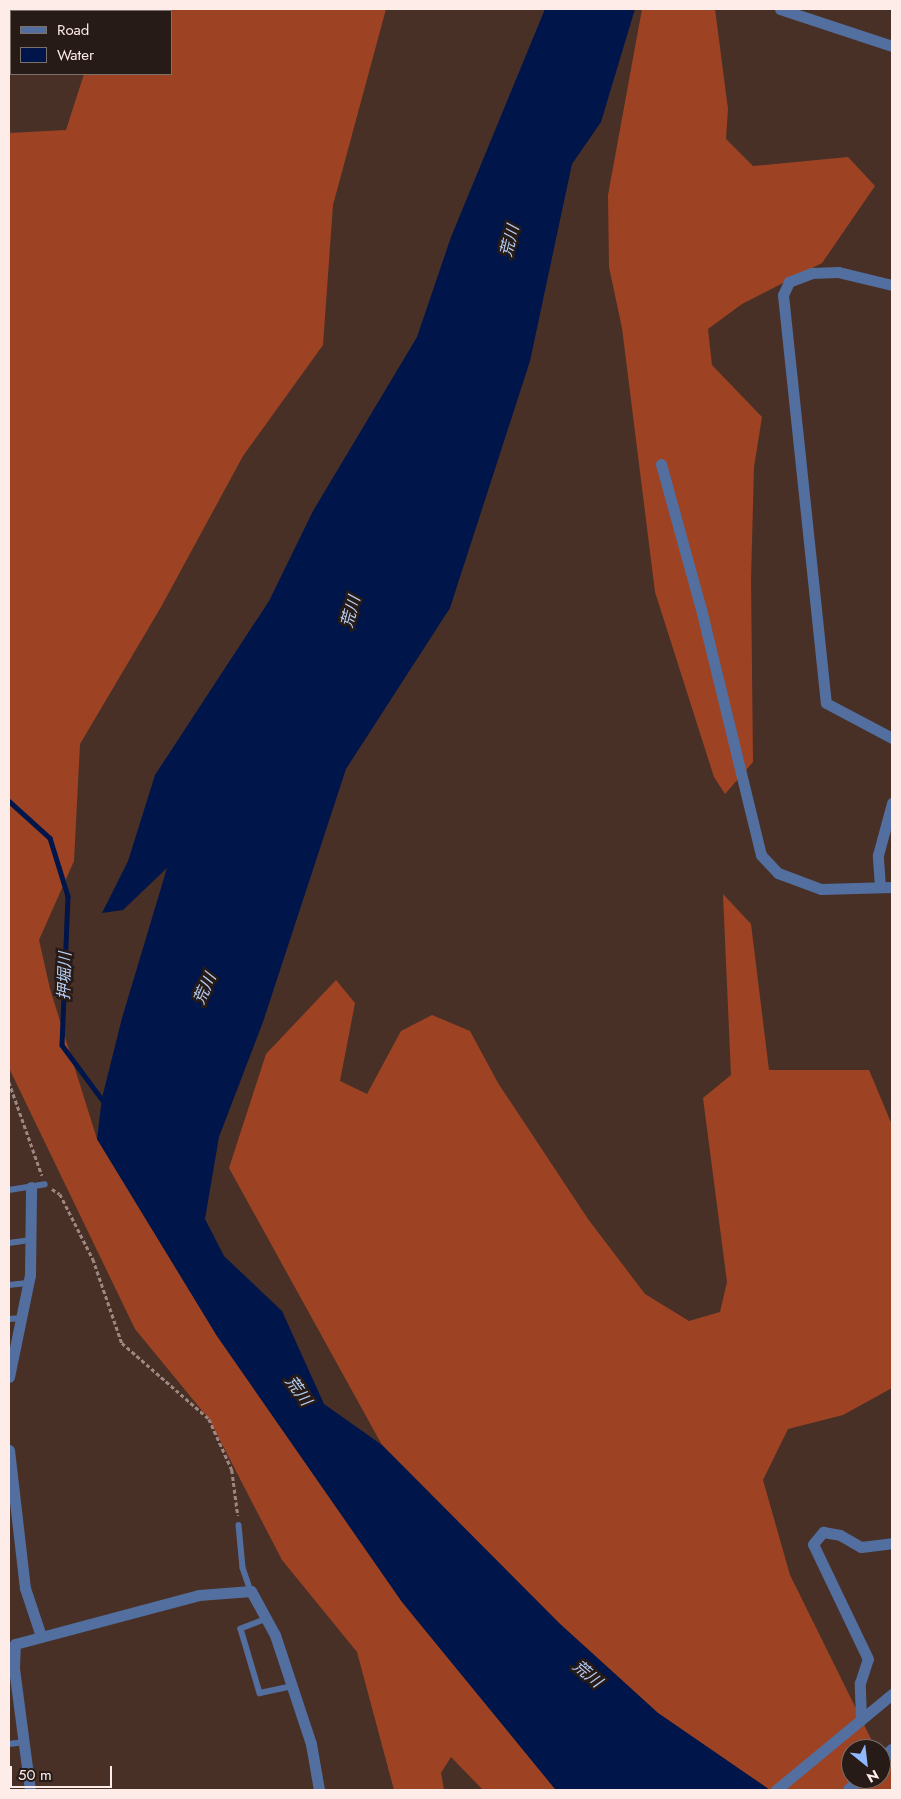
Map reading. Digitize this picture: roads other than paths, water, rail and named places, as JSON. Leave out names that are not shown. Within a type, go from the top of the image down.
[{"type":"street","points":[[780,9],[892,46]]},
{"type":"street","points":[[892,285],[838,272],[812,273],[789,282],[783,295],[826,703],[892,738]]},
{"type":"street","points":[[661,464],[701,609],[761,855],[778,873],[821,890],[880,886],[892,887]]},
{"type":"street","points":[[880,886],[878,855],[892,803]]},
{"type":"street","points":[[9,1377],[29,1283],[33,1240],[31,1187]]},
{"type":"street","points":[[9,1450],[14,1535],[25,1588],[41,1636]]},
{"type":"street","points":[[861,1720],[860,1683],[868,1659],[812,1544],[822,1532],[840,1535],[861,1547],[892,1543]]},
{"type":"street","points":[[30,1790],[12,1645],[199,1595],[251,1590],[267,1619],[292,1686],[311,1744],[318,1790]]},
{"type":"street","points":[[776,1790],[892,1694]]},
{"type":"lane","points":[[9,1190],[45,1184]]},
{"type":"lane","points":[[9,1243],[33,1240]]},
{"type":"lane","points":[[9,1285],[29,1283]]},
{"type":"lane","points":[[9,1319],[22,1318]]},
{"type":"lane","points":[[239,1525],[243,1568],[251,1590]]},
{"type":"lane","points":[[267,1619],[241,1629],[260,1693],[292,1686]]},
{"type":"lane","points":[[9,1744],[25,1742]]},
{"type":"water","name":"荒川","points":[[545,9],[635,9],[601,122],[572,164],[530,361],[450,608],[346,769],[263,1022],[219,1137],[205,1219],[224,1256],[282,1311],[324,1404],[382,1445],[559,1623],[658,1713],[770,1790],[555,1789],[402,1602],[217,1336],[97,1139],[102,1098],[122,1018],[167,868],[123,910],[102,913],[128,861],[155,775],[269,601],[313,511],[417,337],[451,237]]},
{"type":"waterway","name":"押堀川","points":[[9,801],[50,838],[68,896],[62,1045],[104,1102]]}]
